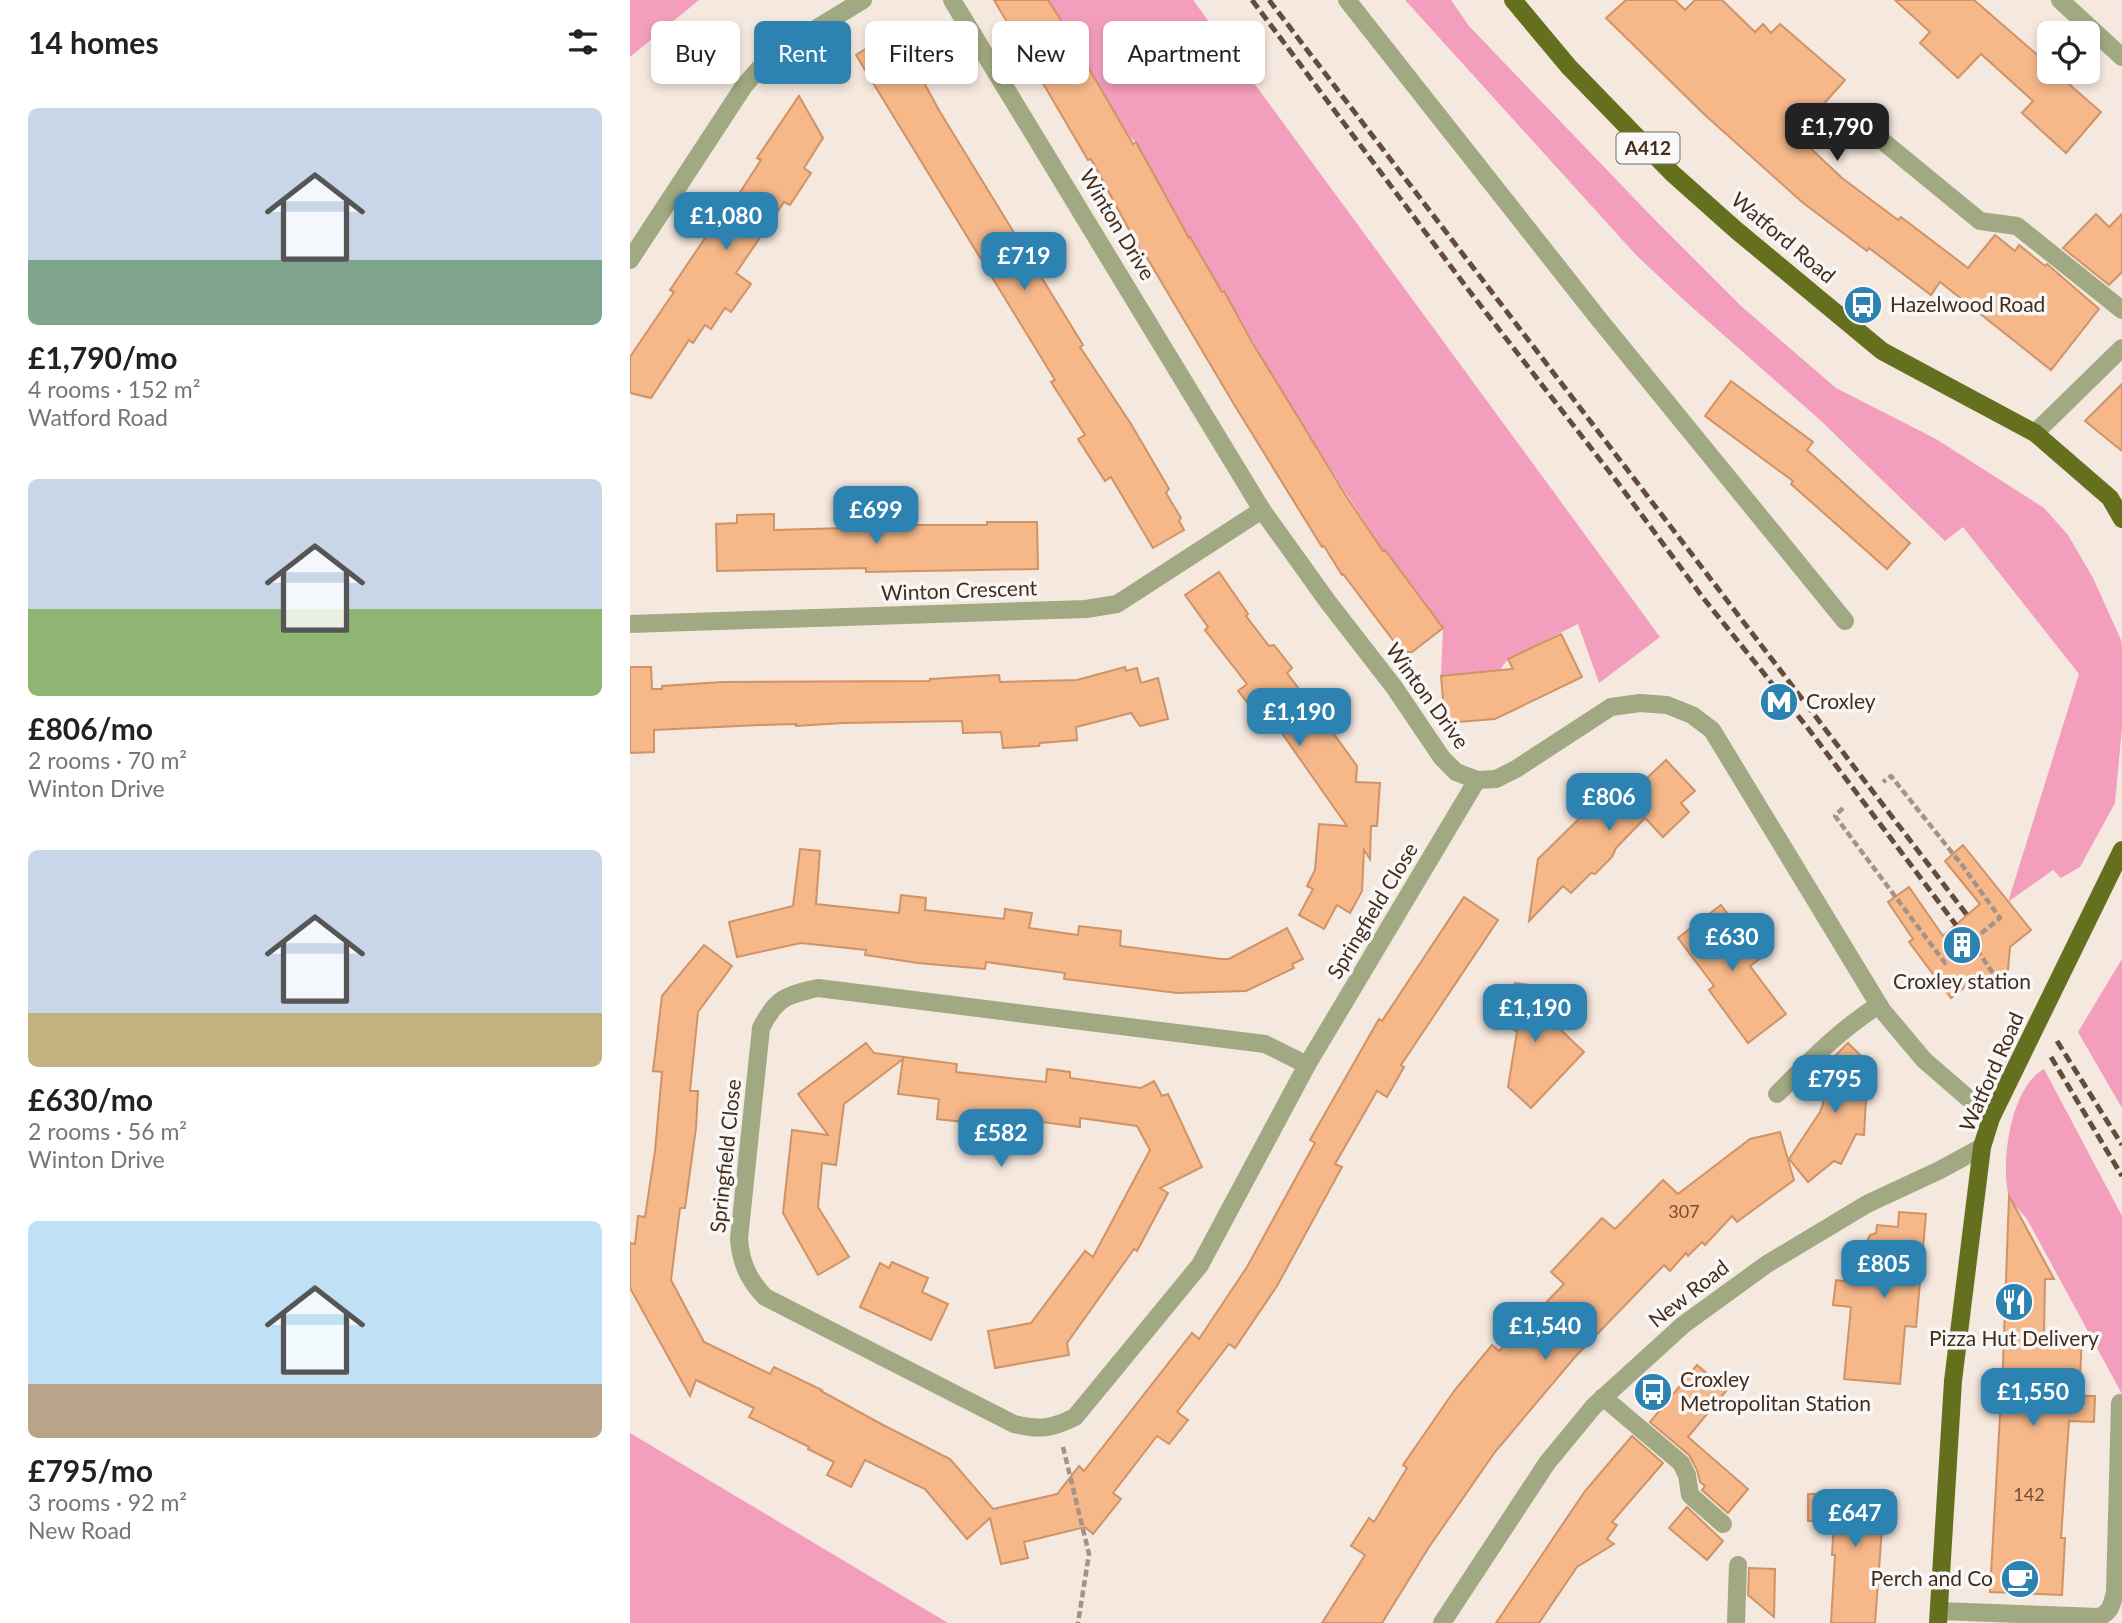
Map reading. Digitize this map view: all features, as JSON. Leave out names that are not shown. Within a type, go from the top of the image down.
[{"type":"main road","name":"Watford Road","points":[[1513,0],[1587,86],[1672,173],[1736,230],[1882,351],[2035,433],[2110,498],[2122,520]]},
{"type":"main road","name":"Watford Road","points":[[1938,1617],[1953,1381],[1982,1147],[1991,1118],[2122,850]]},
{"type":"street","points":[[630,260],[744,86],[765,62],[863,0]]},
{"type":"street","name":"Winton Drive","points":[[952,0],[1262,510],[1394,687],[1442,758],[1456,772],[1477,780]]},
{"type":"street","points":[[1347,0],[1598,318],[1845,621]]},
{"type":"street","points":[[2060,0],[2122,57]]},
{"type":"street","points":[[1874,134],[1980,221],[2017,226],[2122,310]]},
{"type":"street","points":[[2035,433],[2122,348]]},
{"type":"street","name":"Winton Crescent","points":[[630,624],[1097,608],[1117,604],[1262,510]]},
{"type":"street","points":[[1477,780],[1496,779],[1516,769],[1611,707],[1640,703],[1667,705],[1692,715],[1712,730],[1879,1004],[1924,1059],[1991,1118]]},
{"type":"street","name":"Springfield Close","points":[[1307,1065],[1265,1044],[818,988],[793,993],[771,1008],[761,1028],[739,1239],[741,1260],[751,1283],[765,1297],[1014,1424],[1037,1429],[1058,1426],[1075,1417],[1200,1265],[1307,1065],[1477,780]]},
{"type":"street","points":[[1777,1094],[1829,1041],[1879,1004]]},
{"type":"street","name":"New Road","points":[[1442,1623],[1547,1463],[1603,1397],[1683,1325],[1768,1264],[1867,1204],[1982,1147]]},
{"type":"street","points":[[1603,1397],[1681,1463],[1687,1475],[1690,1495],[1723,1524]]},
{"type":"street","points":[[1938,1617],[2098,1617],[2106,1614],[2112,1607],[2115,1592],[2120,1403]]},
{"type":"street","points":[[1736,1623],[1738,1565]]},
{"type":"path","points":[[1843,808],[1835,816],[1945,963],[2000,918],[1962,864],[1891,776],[1883,782]]},
{"type":"path","points":[[1971,941],[2003,988]]},
{"type":"path","points":[[1058,1426],[1088,1554],[1078,1623]]},
{"type":"shaded area","points":[[630,0],[699,0],[674,21],[651,21],[651,40],[630,57]]},
{"type":"shaded area","points":[[1048,0],[1193,0],[1208,21],[1103,21],[1103,84],[1255,84],[1660,637],[1599,683],[1578,624],[1508,659],[1499,671],[1441,675],[1443,628],[1382,549],[1291,407],[1224,291],[1183,229],[1136,142],[1130,137],[1089,68],[1089,21],[1061,21]]},
{"type":"shaded area","points":[[1405,0],[1451,0],[1469,26],[1654,219],[1741,306],[1836,388],[1936,439],[2044,508],[2068,535],[2093,578],[2122,647],[2122,727],[2115,803],[2080,867],[2061,878],[2053,870],[2008,902],[2079,674],[1963,527],[1945,541],[1819,419],[1636,255]]},
{"type":"shaded area","points":[[2122,959],[2122,1108],[2078,1032]]},
{"type":"shaded area","points":[[2044,1069],[2122,1216],[2122,1394],[2027,1219],[2008,1193],[2006,1162],[2016,1107],[2023,1091]]},
{"type":"shaded area","points":[[630,1433],[948,1623],[630,1623]]},
{"type":"building","points":[[994,0],[1048,0],[1061,21],[1006,21]]},
{"type":"building","points":[[1626,0],[1675,0],[1685,10],[1695,0],[1722,0],[1755,32],[1763,24],[1771,33],[1780,24],[1845,80],[1805,125],[1815,134],[1806,144],[1842,178],[1898,220],[1901,217],[1968,268],[1995,235],[2015,251],[2019,245],[2045,266],[2047,264],[2099,309],[2051,370],[1940,282],[1931,295],[1802,202],[1705,115],[1606,18]]},
{"type":"building","points":[[1895,0],[1974,0],[2037,55],[2037,84],[2069,84],[2101,112],[2066,153],[2022,113],[2033,101],[1981,54],[1958,78],[1920,43],[1930,32]]},
{"type":"building","points":[[865,49],[865,70],[856,55]]},
{"type":"building","points":[[1089,68],[1133,144],[1136,142],[1189,238],[1222,292],[1224,291],[1348,499],[1383,551],[1385,550],[1443,628],[1412,652],[1402,652],[1342,575],[1324,546],[1322,547],[1143,251],[1141,252],[1091,159],[1088,160],[1043,84],[1089,84]]},
{"type":"building","points":[[874,84],[925,84],[1083,345],[1080,347],[1131,424],[1169,489],[1166,493],[1181,518],[1179,521],[1184,530],[1153,548],[1111,477],[1105,481],[1078,439],[1085,435],[1051,382],[1055,380]]},
{"type":"building","points":[[799,96],[823,138],[804,168],[811,173],[790,205],[784,202],[736,273],[751,284],[731,312],[725,308],[711,329],[705,325],[693,343],[689,340],[651,398],[630,393],[630,357],[674,292],[670,290],[761,160],[757,158]]},
{"type":"building","points":[[2096,214],[2109,227],[2122,214],[2122,272],[2109,285],[2063,248]]},
{"type":"building","points":[[1731,381],[1813,442],[1807,450],[1910,543],[1887,569],[1791,484],[1793,481],[1705,416]]},
{"type":"building","points":[[2122,384],[2122,451],[2085,421]]},
{"type":"building","points":[[774,514],[774,530],[846,528],[846,521],[905,519],[905,525],[1037,522],[1038,569],[717,571],[716,524],[737,523],[737,515]]},
{"type":"building","points":[[1219,572],[1248,614],[1246,616],[1269,646],[1274,645],[1292,668],[1287,673],[1315,710],[1319,707],[1337,731],[1334,734],[1357,766],[1356,782],[1380,783],[1377,826],[1371,826],[1370,859],[1364,850],[1362,891],[1350,913],[1337,905],[1324,929],[1299,915],[1313,889],[1307,886],[1315,870],[1319,824],[1347,826],[1274,722],[1267,727],[1238,691],[1247,684],[1205,630],[1208,627],[1185,595]]},
{"type":"building","points":[[1561,634],[1582,677],[1495,719],[1445,723],[1441,676],[1513,669],[1508,659]]},
{"type":"building","points":[[630,667],[651,667],[652,689],[722,682],[930,681],[999,675],[1000,682],[1077,680],[1125,667],[1126,671],[1137,668],[1141,683],[1158,678],[1168,719],[1140,726],[1131,713],[1076,727],[1077,740],[1003,748],[1001,732],[963,733],[962,721],[654,730],[654,752],[630,753]]},
{"type":"building","points":[[1666,760],[1695,791],[1681,803],[1689,812],[1663,837],[1645,818],[1595,874],[1591,873],[1571,893],[1563,886],[1529,921],[1538,859],[1593,805],[1599,810],[1606,803],[1613,810]]},
{"type":"building","name":"Croxley station","points":[[1963,845],[2031,930],[2010,947],[2008,970],[1990,983],[1977,977],[1951,998],[1909,942],[1913,939],[1888,902],[1909,887],[1943,936],[1980,904],[1945,861]]},
{"type":"building","points":[[800,849],[820,851],[816,904],[899,913],[901,895],[926,898],[925,910],[1004,919],[1005,909],[1032,913],[1029,928],[1078,935],[1079,926],[1121,931],[1120,946],[1221,959],[1229,959],[1287,928],[1303,959],[1292,964],[1294,968],[1246,991],[1177,993],[1064,979],[1065,973],[986,962],[985,969],[918,963],[865,955],[866,950],[801,943],[737,957],[729,922],[793,906]]},
{"type":"building","points":[[1464,897],[1498,920],[1401,1065],[1404,1067],[1387,1097],[1377,1091],[1335,1164],[1342,1167],[1277,1286],[1235,1348],[1229,1344],[1177,1412],[1188,1420],[1169,1444],[1157,1436],[1113,1493],[1121,1499],[1093,1534],[1085,1527],[1024,1542],[1028,1558],[1001,1564],[990,1518],[967,1539],[925,1489],[865,1460],[851,1487],[827,1475],[834,1462],[749,1417],[754,1408],[696,1380],[690,1396],[630,1288],[630,1243],[635,1244],[638,1216],[645,1217],[655,1151],[662,1072],[653,1071],[662,996],[704,945],[732,966],[698,1012],[690,1091],[698,1091],[696,1128],[685,1208],[680,1208],[671,1280],[704,1342],[770,1374],[774,1367],[950,1459],[993,1509],[1057,1494],[1079,1466],[1084,1471],[1192,1333],[1199,1339],[1247,1267],[1315,1143],[1310,1140],[1379,1019],[1382,1021]]},
{"type":"building","points":[[1721,905],[1761,958],[1750,966],[1786,1014],[1748,1043],[1709,990],[1714,986],[1678,938]]},
{"type":"building","points":[[1515,983],[1545,987],[1542,1012],[1584,1052],[1531,1108],[1508,1087],[1517,1032],[1493,1016]]},
{"type":"building","points":[[866,1043],[874,1053],[957,1064],[956,1072],[1046,1082],[1047,1069],[1070,1072],[1070,1078],[1141,1088],[1154,1081],[1162,1096],[1168,1094],[1202,1167],[1160,1188],[1168,1193],[1137,1251],[1134,1249],[1067,1343],[1069,1355],[995,1368],[988,1331],[1031,1323],[1085,1251],[1093,1257],[1150,1150],[1137,1126],[1080,1118],[1080,1127],[1035,1121],[1033,1136],[998,1132],[999,1126],[937,1119],[939,1099],[898,1094],[903,1059],[844,1104],[836,1165],[822,1163],[818,1207],[849,1257],[818,1275],[783,1213],[792,1130],[828,1135],[798,1094]]},
{"type":"building","points":[[1848,1043],[1865,1060],[1860,1066],[1872,1098],[1866,1100],[1864,1135],[1856,1134],[1841,1164],[1834,1161],[1808,1182],[1789,1159],[1823,1104],[1823,1088],[1817,1074]]},
{"type":"building","points":[[1780,1132],[1794,1180],[1737,1222],[1732,1216],[1705,1245],[1702,1242],[1688,1256],[1686,1253],[1670,1271],[1664,1265],[1575,1357],[1495,1452],[1429,1547],[1382,1623],[1322,1623],[1365,1555],[1351,1546],[1369,1518],[1374,1522],[1407,1468],[1403,1465],[1454,1391],[1492,1345],[1499,1351],[1564,1284],[1551,1272],[1602,1218],[1615,1229],[1663,1180],[1678,1194],[1750,1139]]},
{"type":"building","points":[[2009,1196],[2054,1279],[2045,1279],[2044,1336],[2082,1337],[2079,1396],[2095,1396],[2094,1422],[2069,1421],[2061,1538],[2065,1538],[2062,1595],[1990,1592]]},
{"type":"building","points":[[1899,1212],[1926,1214],[1916,1327],[1905,1326],[1900,1384],[1844,1379],[1851,1307],[1833,1305],[1836,1280],[1860,1283],[1864,1247],[1870,1235],[1876,1233],[1877,1225],[1898,1227]]},
{"type":"building","points":[[892,1262],[928,1278],[922,1292],[948,1304],[931,1340],[860,1307],[880,1263],[889,1268]]},
{"type":"building","points":[[1697,1365],[1727,1390],[1688,1437],[1748,1489],[1728,1513],[1702,1490],[1705,1486],[1700,1482],[1689,1455],[1650,1422]]},
{"type":"building","points":[[1632,1436],[1663,1463],[1612,1522],[1617,1525],[1607,1539],[1614,1544],[1577,1567],[1539,1623],[1496,1623],[1585,1491]]},
{"type":"building","points":[[1893,1493],[1893,1528],[1882,1528],[1875,1623],[1831,1623],[1834,1521],[1808,1521],[1808,1494]]},
{"type":"building","points":[[1687,1507],[1723,1541],[1707,1560],[1669,1528]]},
{"type":"building","points":[[1749,1568],[1775,1569],[1774,1617],[1748,1595]]},
{"type":"railway","points":[[1252,0],[1467,288],[1704,599],[1807,727],[1956,925]]},
{"type":"railway","points":[[1269,0],[1967,915]]},
{"type":"railway","points":[[2057,1041],[2122,1145]]},
{"type":"railway","points":[[2051,1057],[2122,1176]]},
{"type":"place","name":"Hazelwood Road","points":[[1863,305]]},
{"type":"place","name":"Croxley","points":[[1779,702]]},
{"type":"place","name":"Croxley station","points":[[1962,945]]},
{"type":"place","name":"Pizza Hut Delivery","points":[[2014,1302]]},
{"type":"place","name":"Croxley Metropolitan Station","points":[[1653,1392]]},
{"type":"place","name":"Perch and Co","points":[[2020,1579]]}]
